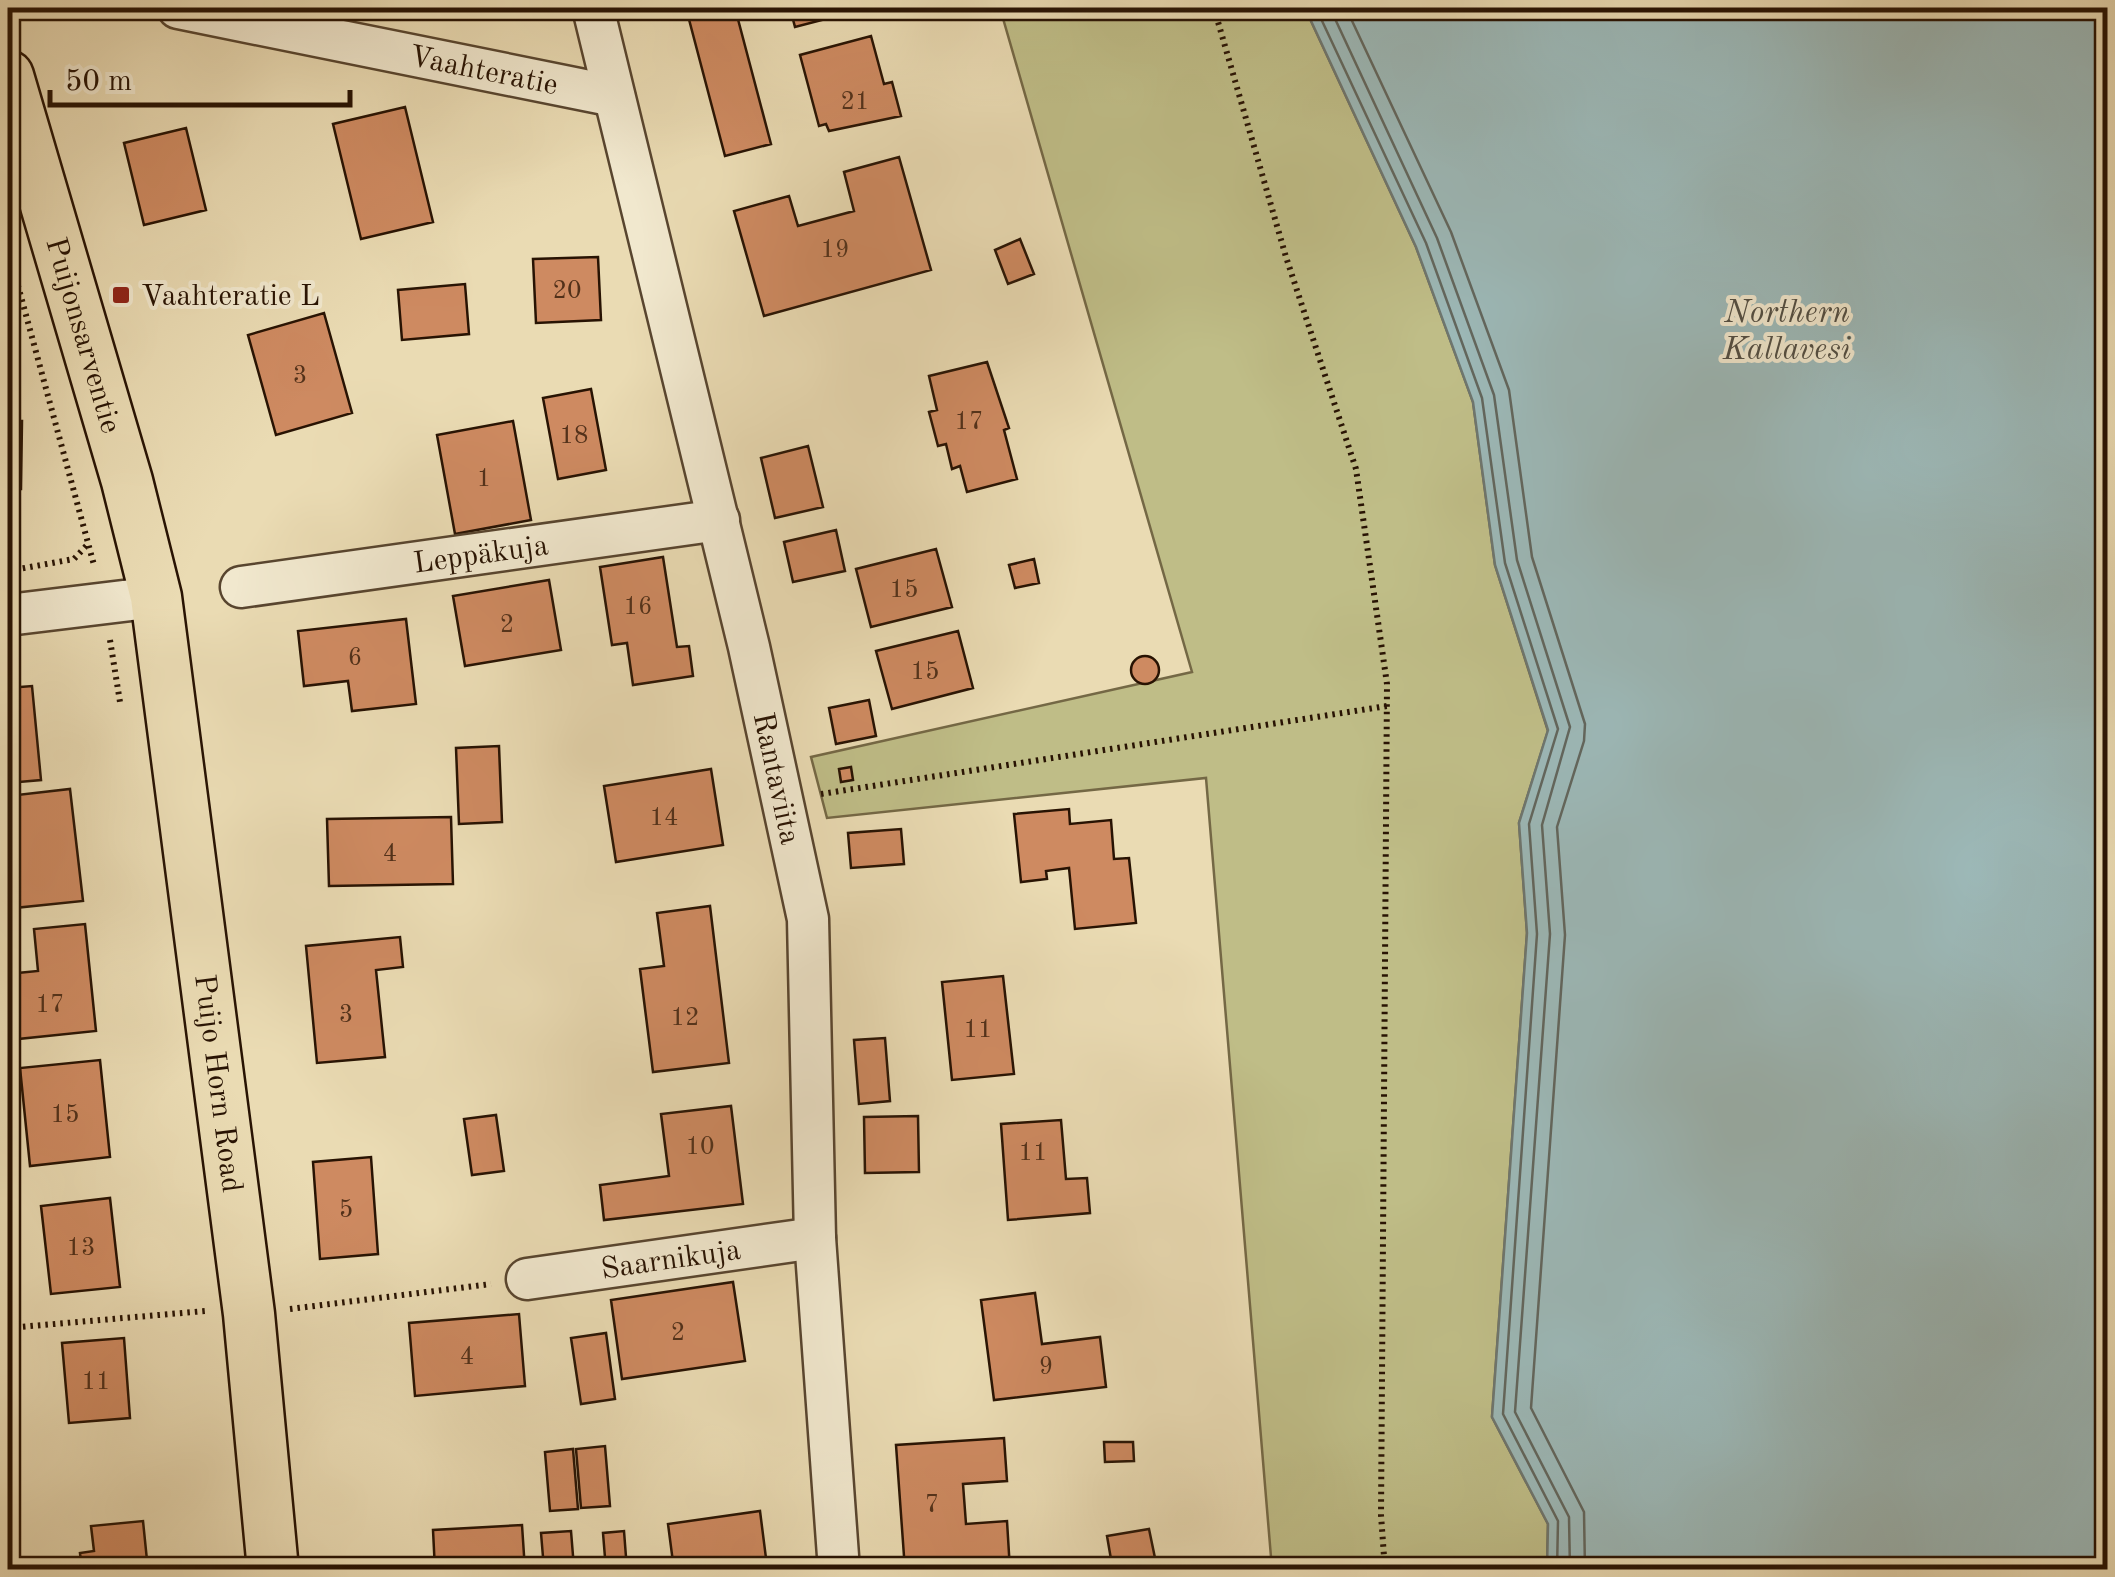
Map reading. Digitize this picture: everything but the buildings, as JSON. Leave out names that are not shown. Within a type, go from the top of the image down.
[{"type":"main road","name":"Puijonsarventie","points":[[8,76],[127,481],[156,598]]},
{"type":"main road","name":"Puijo Horn Road","points":[[156,598],[249,1314],[272,1570]]},
{"type":"street","name":"Vaahteratie","points":[[178,8],[614,96]]},
{"type":"street","name":"Rantaviita","points":[[593,8],[785,800],[808,919],[813,970],[815,1238],[839,1570]]},
{"type":"street","name":"Leppäkuja","points":[[241,587],[718,520]]},
{"type":"street","points":[[8,615],[156,598]]},
{"type":"street","name":"Saarnikuja","points":[[527,1279],[815,1238]]},
{"type":"path","points":[[1214,8],[1286,257],[1356,469],[1387,706],[1381,1515],[1385,1570]]},
{"type":"path","points":[[8,248],[104,604],[124,720]]},
{"type":"path","points":[[8,570],[74,559],[88,544]]},
{"type":"path","points":[[785,800],[1387,706]]},
{"type":"path","points":[[282,1310],[527,1279]]},
{"type":"path","points":[[8,1328],[206,1315],[204,1291]]},
{"type":"shaded area","points":[[1000,8],[1305,8],[1416,247],[1473,402],[1495,565],[1548,731],[1519,823],[1527,933],[1492,1417],[1548,1524],[1547,1569],[1272,1569],[1206,778],[827,818],[811,757],[1192,672]]},
{"type":"water","name":"Northern Kallavesi","points":[[1305,8],[2107,8],[2107,1569],[1547,1569],[1548,1524],[1492,1417],[1527,933],[1519,823],[1548,730],[1495,565],[1473,402],[1416,247]]},
{"type":"place","name":"Vaahteratie L","points":[[121,295]]}]
